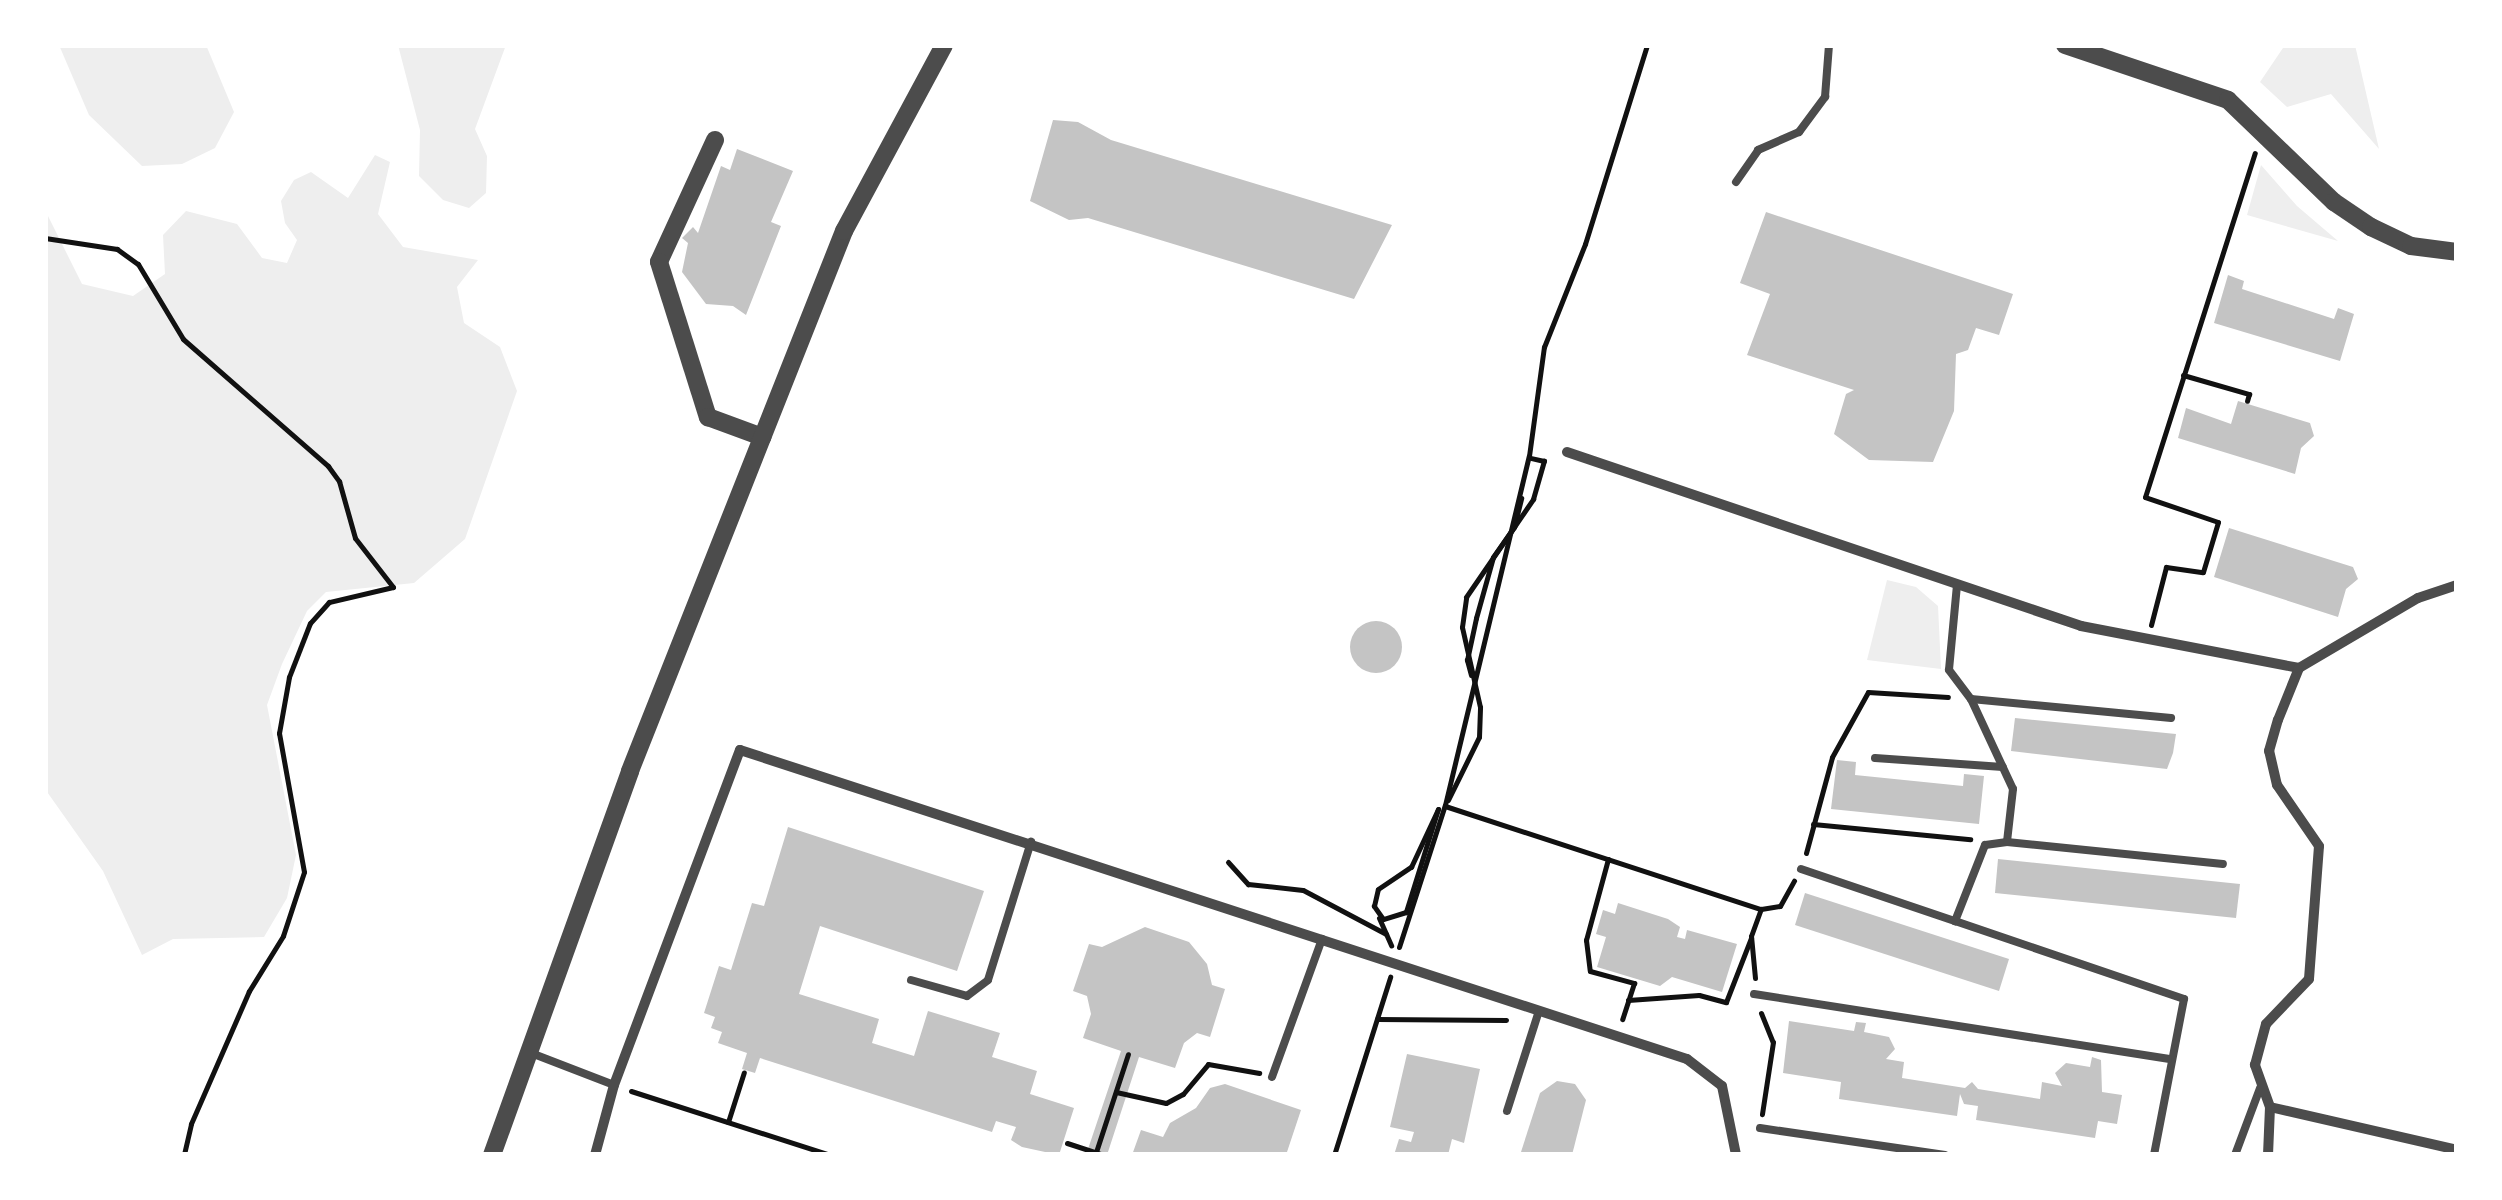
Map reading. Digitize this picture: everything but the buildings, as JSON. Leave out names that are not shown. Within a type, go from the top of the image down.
[{"type":"street","points":[[492,1155],[630,770],[844,231],[944,45]]},
{"type":"street","points":[[2065,45],[2228,100],[2262,128],[2334,202],[2371,227],[2412,246],[2457,252]]},
{"type":"street","points":[[715,140],[659,262],[708,417],[762,437]]},
{"type":"street","points":[[1567,452],[1956,584],[2146,642],[2299,668]]},
{"type":"street","points":[[2268,1155],[2270,1107],[2260,1088],[2255,1064],[2266,1024],[2309,979],[2319,846],[2276,785],[2269,751],[2299,668],[2418,598],[2457,585]]},
{"type":"street","points":[[595,1155],[614,1085],[740,750],[1031,842],[1708,1070],[1731,1107],[1736,1155]]},
{"type":"street","points":[[2270,1107],[2457,1150]]},
{"type":"lane","points":[[1736,182],[1758,150],[1799,132],[1825,97],[1829,45]]},
{"type":"lane","points":[[1956,584],[1949,670],[1971,699],[2013,789],[2008,842]]},
{"type":"lane","points":[[1971,699],[2172,718]]},
{"type":"lane","points":[[1875,758],[2003,767]]},
{"type":"lane","points":[[911,980],[967,996],[988,980],[1031,842]]},
{"type":"lane","points":[[1955,921],[1985,844],[2008,842],[2224,864]]},
{"type":"lane","points":[[1801,868],[2184,999],[2168,1059],[2154,1155]]},
{"type":"lane","points":[[1272,1077],[1322,939]]},
{"type":"lane","points":[[1754,994],[2168,1059]]},
{"type":"lane","points":[[1507,1111],[1534,1009]]},
{"type":"lane","points":[[531,1053],[614,1085]]},
{"type":"lane","points":[[2235,1155],[2260,1088]]},
{"type":"lane","points":[[1760,1128],[1945,1155]]},
{"type":"path","points":[[1378,915],[1391,920],[1405,914],[1444,805],[1478,737],[1480,707],[1474,684],[1469,670],[1464,655],[1466,597],[1486,560],[1509,534],[1520,522],[1533,498],[1544,461],[1531,456],[1514,528],[1506,538],[1498,548],[1493,557],[1476,618],[1467,660],[1472,679],[1472,684],[1444,805],[1396,956],[1378,915],[1378,889],[1408,871],[1427,820],[1444,805],[1470,680],[1528,456],[1544,347],[1585,244],[1647,45]]},
{"type":"path","points":[[2146,642],[2166,566],[2202,572],[2218,522],[2145,497],[2262,128]]},
{"type":"path","points":[[45,238],[117,249],[138,264],[182,339],[328,466],[339,481],[355,538],[384,567],[393,587],[329,602],[310,622],[289,677],[279,732],[304,872],[284,936],[250,992],[191,1124],[184,1155]]},
{"type":"path","points":[[2184,375],[2249,394],[2247,401]]},
{"type":"path","points":[[1444,805],[1761,910]]},
{"type":"path","points":[[1814,824],[1985,844]]},
{"type":"path","points":[[1608,859],[1586,940],[1590,971],[1634,984],[1616,1036]]},
{"type":"path","points":[[1228,862],[1248,884],[1303,890],[1386,934]]},
{"type":"path","points":[[1628,1000],[1699,995],[1726,1002],[1752,936]]},
{"type":"path","points":[[1334,1155],[1394,963]]},
{"type":"path","points":[[1376,1019],[1487,1023],[1517,1018],[1534,1009]]},
{"type":"path","points":[[1095,1154],[1128,1054]]},
{"type":"path","points":[[1116,1092],[1166,1103],[1216,1062],[1272,1077]]},
{"type":"path","points":[[728,1122],[744,1072]]},
{"type":"path","points":[[614,1085],[830,1155]]},
{"type":"path","points":[[1067,1143],[1104,1155]]},
{"type":"shaded area","points":[[59,45],[206,45],[234,112],[215,148],[182,164],[142,166],[89,115]]},
{"type":"shaded area","points":[[398,45],[506,45],[475,129],[487,156],[486,193],[469,208],[443,200],[419,176],[420,130]]},
{"type":"shaded area","points":[[2285,45],[2355,45],[2379,149],[2331,94],[2287,107],[2260,82]]},
{"type":"shaded area","points":[[375,155],[390,162],[378,214],[403,247],[478,260],[457,287],[464,323],[500,347],[517,391],[465,539],[414,583],[326,592],[307,611],[282,664],[267,705],[296,855],[287,898],[264,937],[173,939],[142,955],[103,871],[45,789],[45,210],[82,284],[133,296],[165,274],[163,235],[186,211],[237,224],[262,258],[287,263],[297,240],[285,223],[281,201],[294,180],[311,172],[348,198]]},
{"type":"shaded area","points":[[2261,165],[2297,206],[2338,241],[2247,215]]},
{"type":"shaded area","points":[[1887,580],[1916,587],[1938,606],[1941,669],[1867,660]]}]
